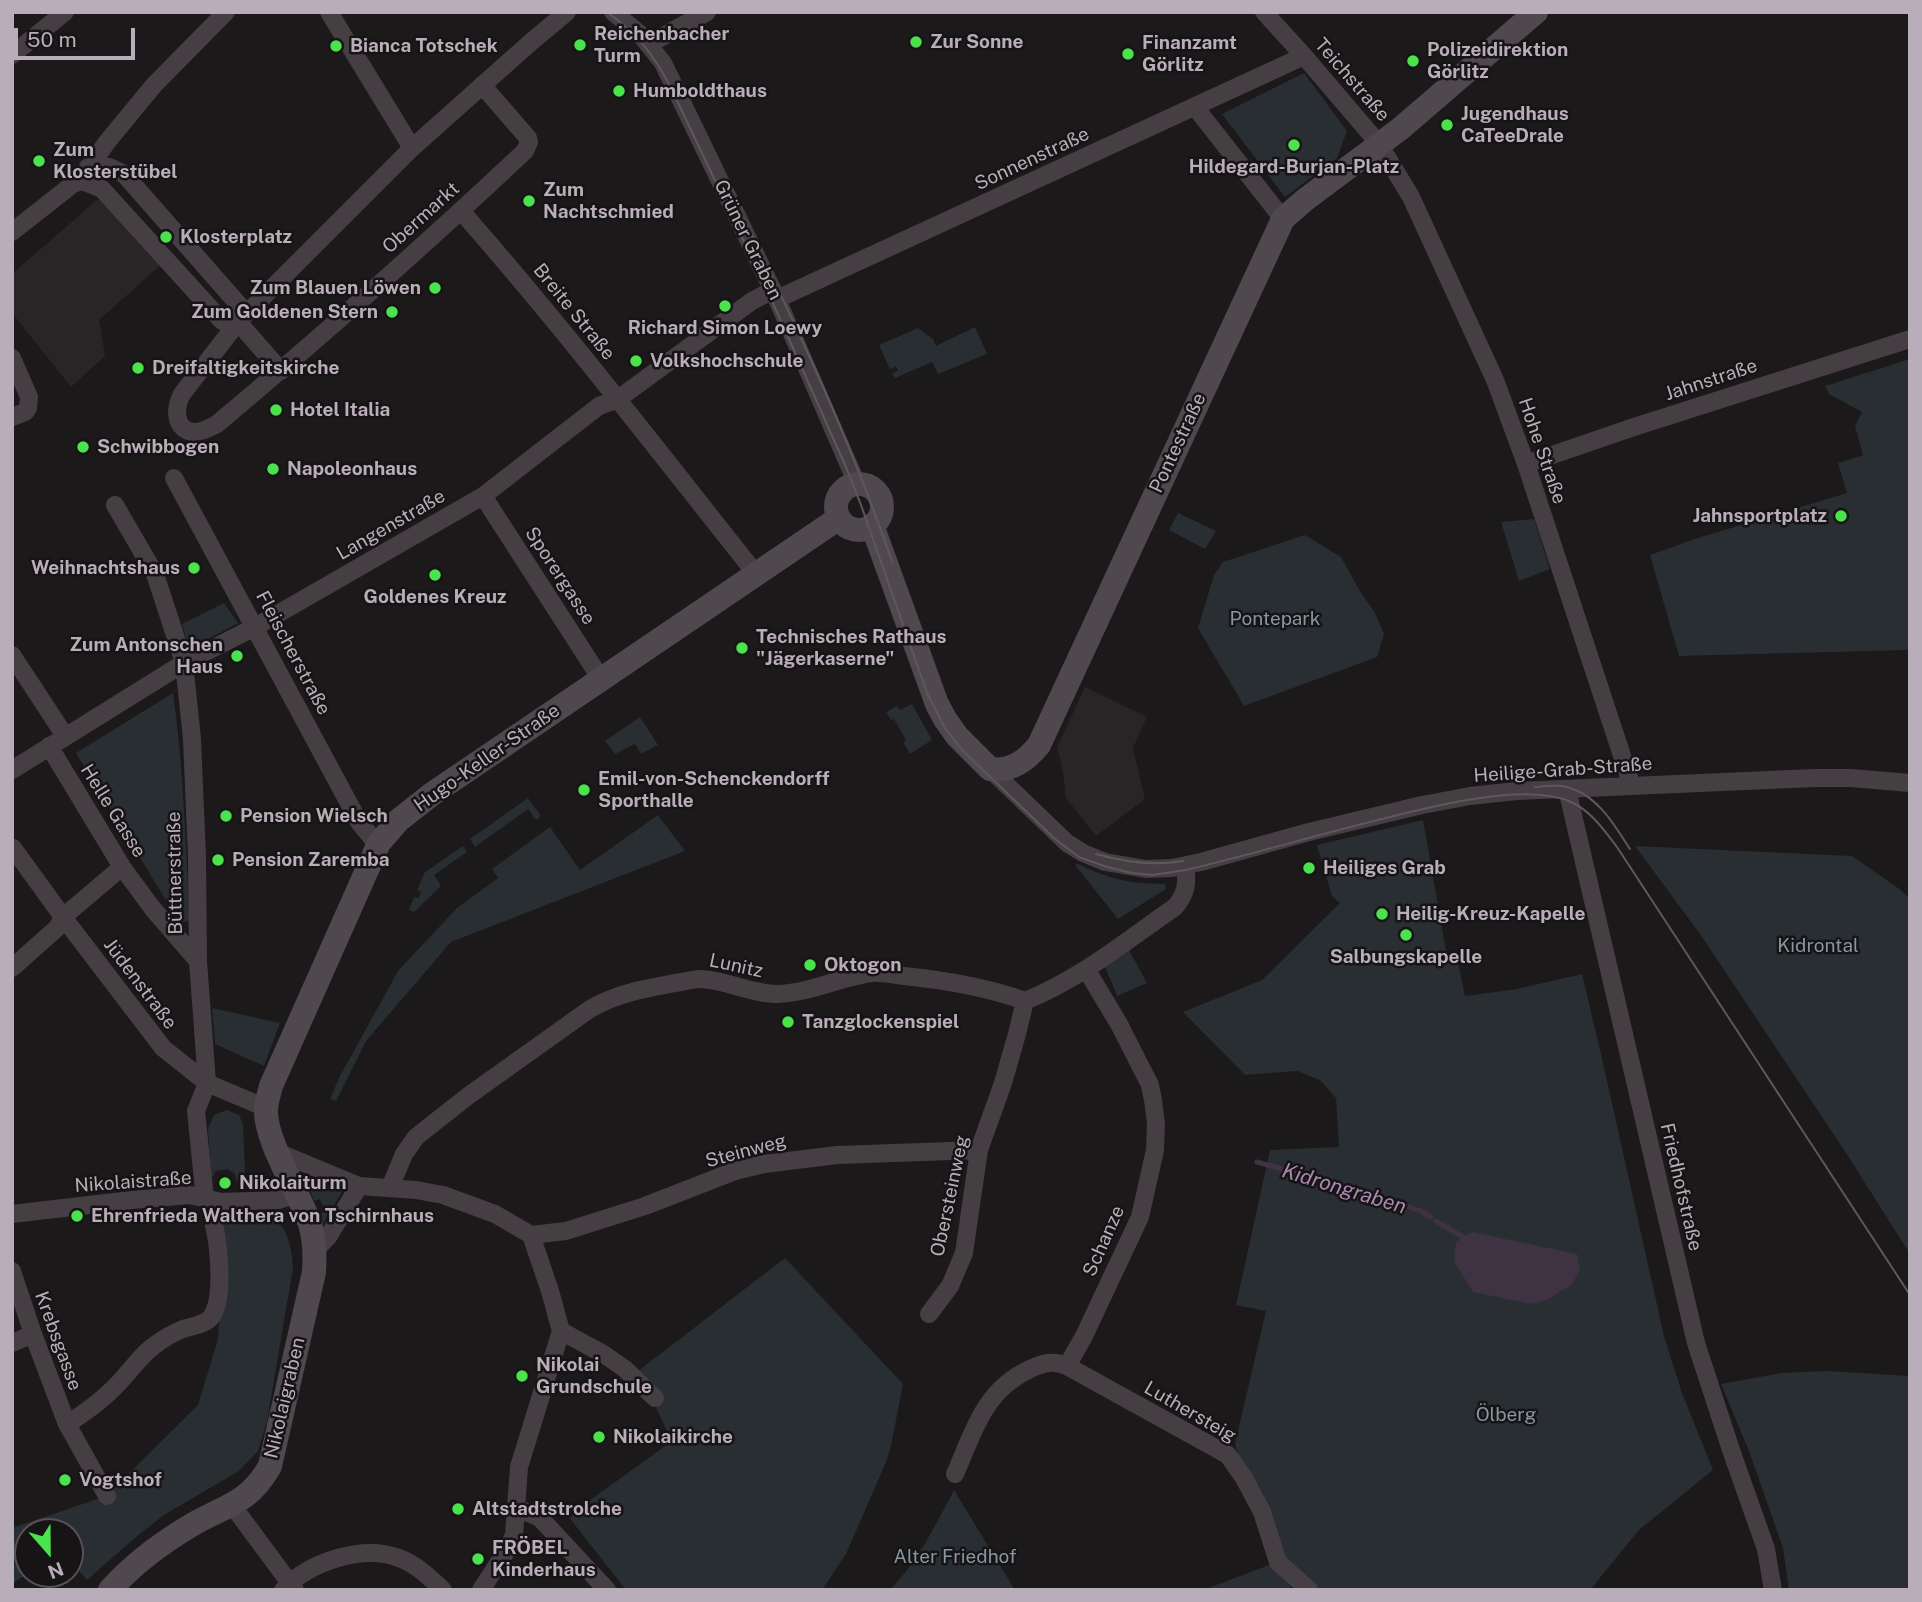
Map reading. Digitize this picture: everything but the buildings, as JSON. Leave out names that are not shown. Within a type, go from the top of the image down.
[{"type":"street","points":[[12,55],[65,12]]},
{"type":"street","points":[[12,232],[85,174],[154,85],[226,12]]},
{"type":"street","points":[[329,12],[412,148]]},
{"type":"street","name":"Obermarkt","points":[[482,85],[526,135],[529,142],[525,151],[281,371],[217,424],[194,432],[183,426],[178,420],[177,403],[238,322],[412,148],[482,85],[568,12]]},
{"type":"street","name":"Grüner Graben","points":[[613,12],[649,44],[663,63],[775,295],[858,484]]},
{"type":"street","points":[[649,44],[707,12]]},
{"type":"street","name":"Teichstraße","points":[[1264,12],[1379,144]]},
{"type":"street","name":"Pontestraße","points":[[1000,768],[1029,757],[1039,745],[1283,219],[1400,129],[1536,12]]},
{"type":"street","name":"Sonnenstraße","points":[[775,295],[1304,56]]},
{"type":"street","points":[[1195,107],[1283,219]]},
{"type":"street","name":"Hohe Straße","points":[[1379,144],[1411,197],[1495,380],[1526,464],[1632,786]]},
{"type":"street","points":[[85,174],[108,167],[124,174],[239,305],[238,322],[281,371]]},
{"type":"street","points":[[85,174],[102,189],[222,321],[238,322]]},
{"type":"street","name":"Breite Straße","points":[[461,211],[618,399],[755,574]]},
{"type":"street","name":"Langenstraße","points":[[12,770],[184,663],[255,627],[483,496],[599,406],[618,399],[752,301],[775,295]]},
{"type":"street","name":"Jahnstraße","points":[[1526,464],[1910,339]]},
{"type":"street","points":[[12,358],[29,397],[24,412],[12,417]]},
{"type":"street","name":"Fleischerstraße","points":[[174,478],[359,822],[379,843]]},
{"type":"street","points":[[858,484],[869,486],[880,497],[882,511],[873,526],[863,530],[852,529],[842,522],[837,512],[838,498],[847,488],[858,484]]},
{"type":"street","name":"Sporergasse","points":[[483,496],[601,679]]},
{"type":"street","name":"Büttnerstraße","points":[[115,505],[155,574],[184,663],[192,739],[198,961],[207,1083]]},
{"type":"street","name":"Hugo-Keller-Straße","points":[[266,1108],[271,1086],[379,843],[399,820],[432,794],[839,518]]},
{"type":"street","points":[[873,526],[937,704],[957,736],[1000,768]]},
{"type":"street","points":[[12,655],[65,736]]},
{"type":"street","name":"Helle Gasse","points":[[49,746],[122,867],[153,909],[198,961]]},
{"type":"street","name":"Heilige-Grab-Straße","points":[[1000,768],[1067,843],[1105,862],[1160,869],[1185,866],[1309,832],[1470,796],[1517,791],[1851,778],[1910,783]]},
{"type":"street","name":"Friedhofstraße","points":[[1567,789],[1696,1343],[1766,1549],[1773,1590]]},
{"type":"street","name":"Jüdenstraße","points":[[13,848],[163,1048],[207,1083],[266,1108]]},
{"type":"street","points":[[1024,1001],[1047,992],[1086,969],[1175,907],[1186,891],[1185,866]]},
{"type":"street","points":[[12,968],[57,928],[63,917],[122,867]]},
{"type":"street","name":"Schanze","points":[[1067,1366],[1140,1217],[1155,1150],[1156,1124],[1150,1086],[1119,1024],[1086,969]]},
{"type":"street","name":"Lunitz","points":[[390,1188],[404,1154],[416,1137],[468,1096],[590,1009],[608,998],[627,992],[698,978],[765,994],[780,994],[873,973],[922,978],[998,992],[1024,1001]]},
{"type":"street","name":"Obersteinweg","points":[[929,1314],[950,1286],[964,1253],[979,1150],[1003,1083],[1024,1001]]},
{"type":"street","points":[[66,1424],[85,1413],[113,1389],[148,1349],[172,1334],[202,1324],[211,1317],[217,1302],[219,1254],[196,1111],[207,1083]]},
{"type":"street","name":"Nikolaigraben","points":[[110,1590],[153,1549],[254,1490],[270,1466],[314,1272],[315,1251],[309,1223],[298,1194],[277,1152],[266,1108]]},
{"type":"street","name":"Steinweg","points":[[531,1235],[566,1231],[645,1206],[735,1171],[764,1164],[837,1154],[979,1150]]},
{"type":"street","points":[[277,1152],[359,1186],[443,1195],[495,1214],[531,1235],[561,1331],[519,1467],[514,1535],[481,1590]]},
{"type":"street","points":[[315,1251],[333,1229],[359,1186]]},
{"type":"street","name":"Nikolaistraße","points":[[12,1214],[190,1195],[210,1208],[221,1202],[279,1200],[298,1194]]},
{"type":"street","name":"Krebsgasse","points":[[12,1271],[66,1424],[107,1496]]},
{"type":"street","points":[[561,1331],[625,1369],[655,1398]]},
{"type":"street","points":[[12,1343],[33,1334]]},
{"type":"street","points":[[955,1474],[985,1407],[1002,1385],[1019,1373],[1047,1362],[1067,1366]]},
{"type":"street","name":"Luthersteig","points":[[1067,1366],[1228,1455],[1262,1512],[1278,1562],[1309,1590]]},
{"type":"street","points":[[232,1505],[289,1587],[325,1561],[383,1553],[401,1558],[416,1567],[443,1590]]},
{"type":"street","points":[[517,1508],[540,1518],[607,1590]]},
{"type":"shaded area","points":[[98,199],[121,216],[161,265],[99,320],[105,356],[71,387],[12,313],[12,274]]},
{"type":"shaded area","points":[[1085,687],[1147,717],[1133,748],[1145,799],[1096,836],[1066,798],[1057,747]]},
{"type":"shaded area","points":[[1472,1232],[1577,1254],[1580,1270],[1572,1284],[1547,1300],[1531,1304],[1473,1292],[1454,1261],[1456,1242]]},
{"type":"green space","name":"Hildegard-Burjan-Platz","points":[[1304,73],[1347,131],[1337,158],[1285,197],[1222,114]]},
{"type":"green space","points":[[975,327],[987,354],[938,374],[932,362],[895,378],[892,374],[898,370],[896,366],[890,369],[879,345],[918,328],[933,339],[936,346]]},
{"type":"green space","name":"Jahnsportplatz","points":[[1910,359],[1910,650],[1679,656],[1650,555],[1847,493],[1838,463],[1863,455],[1855,426],[1862,412],[1829,394],[1825,386]]},
{"type":"green space","points":[[1178,513],[1216,531],[1205,549],[1169,530]]},
{"type":"green space","points":[[1534,519],[1550,569],[1519,581],[1501,522]]},
{"type":"green space","name":"Pontepark","points":[[1305,535],[1341,557],[1374,611],[1384,634],[1377,657],[1244,706],[1198,628],[1214,575],[1223,562]]},
{"type":"green space","points":[[224,603],[238,623],[189,649],[182,624]]},
{"type":"green space","points":[[173,693],[182,778],[190,920],[180,923],[76,753]]},
{"type":"green space","points":[[912,704],[932,740],[910,754],[903,742],[906,740],[894,719],[891,720],[886,712],[897,706],[900,710]]},
{"type":"green space","points":[[640,717],[658,745],[641,754],[635,744],[615,754],[605,741]]},
{"type":"green space","points":[[528,798],[541,816],[536,820],[528,809],[475,847],[470,839]]},
{"type":"green space","points":[[658,815],[685,851],[451,942],[366,1041],[336,1101],[330,1099],[398,971],[457,908],[498,878],[492,869],[550,827],[580,870]]},
{"type":"green space","name":"Ölberg","points":[[1423,820],[1448,962],[1458,962],[1465,996],[1517,989],[1582,974],[1664,1336],[1682,1393],[1713,1470],[1639,1530],[1590,1590],[1312,1590],[1280,1561],[1245,1476],[1235,1444],[1266,1311],[1236,1305],[1270,1150],[1339,1147],[1336,1098],[1320,1080],[1297,1071],[1245,1075],[1183,1012],[1262,980],[1340,903],[1332,896],[1317,845]]},
{"type":"green space","points":[[463,846],[467,852],[434,875],[441,886],[414,912],[409,910],[414,897],[419,898],[421,892],[417,890],[425,872]]},
{"type":"green space","name":"Kidrontal","points":[[1635,846],[1852,856],[1910,899],[1910,1254],[1700,934]]},
{"type":"green space","points":[[1075,865],[1120,880],[1165,884],[1166,889],[1118,919]]},
{"type":"green space","points":[[1128,948],[1147,983],[1117,996],[1104,964]]},
{"type":"green space","points":[[212,1008],[280,1023],[264,1066],[215,1044]]},
{"type":"green space","points":[[227,1110],[239,1115],[243,1124],[245,1175],[238,1182],[234,1173],[228,1169],[216,1171],[211,1179],[208,1129],[214,1115]]},
{"type":"green space","points":[[305,1176],[343,1190],[323,1224],[319,1214],[325,1211],[320,1199],[314,1201]]},
{"type":"green space","points":[[217,1209],[272,1218],[286,1233],[292,1255],[293,1268],[267,1422],[258,1451],[239,1471],[164,1515],[87,1580],[84,1576],[84,1518],[41,1518],[112,1494],[108,1486],[125,1477],[198,1405],[218,1339],[223,1255]]},
{"type":"green space","points":[[785,1258],[903,1384],[886,1462],[846,1554],[822,1590],[626,1590],[568,1516],[672,1441],[638,1371]]},
{"type":"green space","points":[[1826,1371],[1910,1376],[1910,1590],[1789,1590],[1783,1548],[1749,1451],[1721,1384],[1781,1373]]},
{"type":"green space","name":"Alter Friedhof","points":[[954,1490],[1015,1590],[890,1590],[918,1555]]},
{"type":"green space","points":[[14,1527],[12,1584],[12,1528]]},
{"type":"green space","points":[[1277,1562],[1292,1590],[1203,1590]]},
{"type":"waterway","name":"Kidrongraben","points":[[1257,1162],[1370,1194],[1431,1217]]},
{"type":"waterway","name":"Kidrongraben","points":[[1436,1221],[1463,1237]]},
{"type":"tram line","points":[[607,12],[644,46],[671,88],[768,292],[846,467],[927,693],[945,728],[962,750],[1055,839],[1079,857],[1132,873],[1153,875],[1186,870],[1410,812],[1468,800],[1525,794],[1550,796],[1571,802],[1585,810],[1617,847],[1910,1295]]},
{"type":"tram line","points":[[744,219],[824,388],[860,474],[892,562]]},
{"type":"tram line","points":[[1535,787],[1564,786],[1591,799],[1606,814],[1630,849]]},
{"type":"tram line","points":[[1096,854],[1139,862],[1183,861]]},
{"type":"place","name":"Zur Sonne","points":[[916,42]]},
{"type":"place","name":"Reichenbacher Turm","points":[[580,45]]},
{"type":"place","name":"Bianca Totschek","points":[[336,46]]},
{"type":"place","name":"Finanzamt Görlitz","points":[[1128,54]]},
{"type":"place","name":"Polizeidirektion Görlitz","points":[[1413,61]]},
{"type":"place","name":"Humboldthaus","points":[[619,91]]},
{"type":"place","name":"Jugendhaus CaTeeDrale","points":[[1447,125]]},
{"type":"place","name":"Hildegard-Burjan-Platz","points":[[1294,145]]},
{"type":"place","name":"Zum Klosterstübel","points":[[39,161]]},
{"type":"place","name":"Zum Nachtschmied","points":[[529,201]]},
{"type":"place","name":"Klosterplatz","points":[[166,237]]},
{"type":"place","name":"Zum Blauen Löwen","points":[[435,288]]},
{"type":"place","name":"Richard Simon Loewy","points":[[725,306]]},
{"type":"place","name":"Zum Goldenen Stern","points":[[392,312]]},
{"type":"place","name":"Volkshochschule","points":[[636,361]]},
{"type":"place","name":"Dreifaltigkeitskirche","points":[[138,368]]},
{"type":"place","name":"Hotel Italia","points":[[276,410]]},
{"type":"place","name":"Schwibbogen","points":[[83,447]]},
{"type":"place","name":"Napoleonhaus","points":[[273,469]]},
{"type":"place","name":"Jahnsportplatz","points":[[1841,516]]},
{"type":"place","name":"Weihnachtshaus","points":[[194,568]]},
{"type":"place","name":"Goldenes Kreuz","points":[[435,575]]},
{"type":"place","name":"Technisches Rathaus \"Jägerkaserne\"","points":[[742,648]]},
{"type":"place","name":"Zum Antonschen Haus","points":[[237,656]]},
{"type":"place","name":"Emil-von-Schenckendorff Sporthalle","points":[[584,790]]},
{"type":"place","name":"Pension Wielsch","points":[[226,816]]},
{"type":"place","name":"Pension Zaremba","points":[[218,860]]},
{"type":"place","name":"Heiliges Grab","points":[[1309,868]]},
{"type":"place","name":"Heilig-Kreuz-Kapelle","points":[[1382,914]]},
{"type":"place","name":"Salbungskapelle","points":[[1406,935]]},
{"type":"place","name":"Oktogon","points":[[810,965]]},
{"type":"place","name":"Tanzglockenspiel","points":[[788,1022]]},
{"type":"place","name":"Nikolaiturm","points":[[225,1183]]},
{"type":"place","name":"Ehrenfrieda Walthera von Tschirnhaus","points":[[77,1216]]},
{"type":"place","name":"Nikolai Grundschule","points":[[522,1376]]},
{"type":"place","name":"Nikolaikirche","points":[[599,1437]]},
{"type":"place","name":"Vogtshof","points":[[65,1480]]},
{"type":"place","name":"Altstadtstrolche","points":[[458,1509]]},
{"type":"place","name":"FRÖBEL Kinderhaus","points":[[478,1559]]}]
